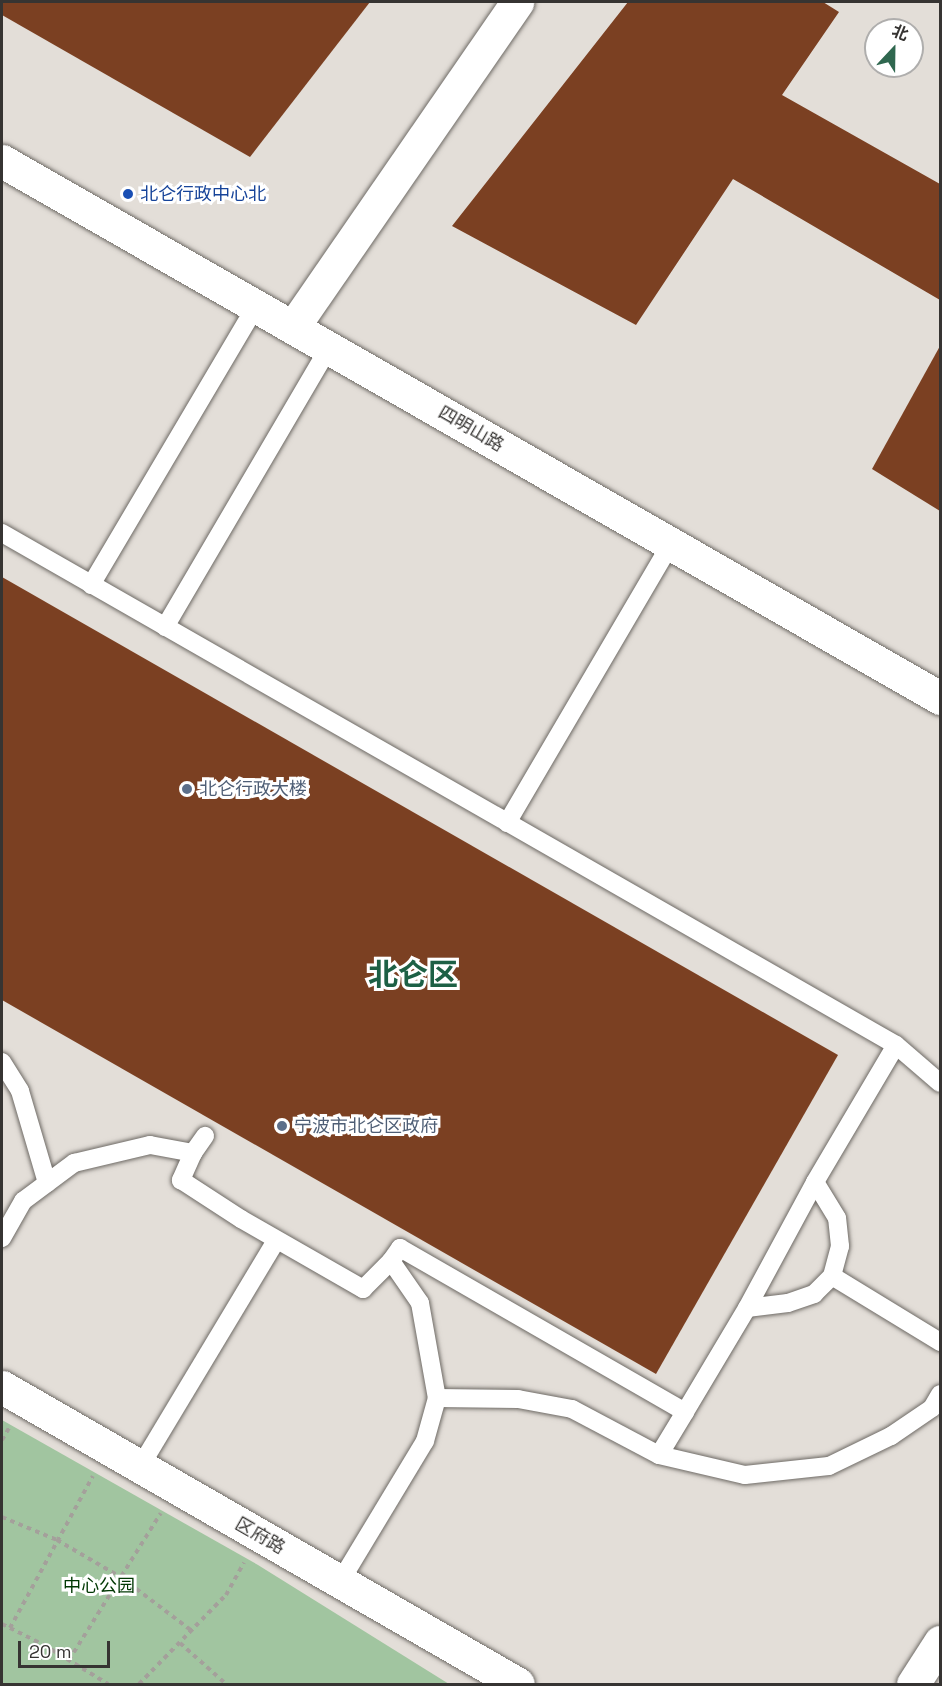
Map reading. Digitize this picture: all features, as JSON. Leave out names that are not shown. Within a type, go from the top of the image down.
[{"type":"street","points":[[292,327],[517,2]]},
{"type":"street","name":"四明山路","points":[[2,161],[940,698]]},
{"type":"street","name":"区府路","points":[[2,1387],[518,1684]]},
{"type":"street","points":[[913,1684],[940,1642]]},
{"type":"lane","points":[[92,585],[256,306]]},
{"type":"lane","points":[[165,627],[329,348]]},
{"type":"lane","points":[[2,533],[896,1045],[940,1083]]},
{"type":"lane","points":[[507,823],[671,544]]},
{"type":"lane","points":[[659,1455],[747,1308],[815,1182],[896,1045]]},
{"type":"lane","points":[[2,1062],[20,1091],[47,1183]]},
{"type":"lane","points":[[205,1136],[193,1153],[181,1180],[276,1241],[363,1289],[391,1261],[400,1248],[685,1412]]},
{"type":"lane","points":[[2,1238],[23,1201],[74,1163],[150,1146],[193,1153]]},
{"type":"lane","points":[[747,1308],[789,1303],[814,1294],[832,1276],[840,1246],[837,1218],[815,1182]]},
{"type":"lane","points":[[141,1467],[276,1241]]},
{"type":"lane","points":[[340,1582],[425,1441],[437,1398],[420,1303],[391,1261]]},
{"type":"lane","points":[[832,1276],[940,1342]]},
{"type":"lane","points":[[437,1398],[518,1399],[572,1409],[659,1455],[745,1475],[829,1466],[891,1436],[932,1408],[940,1394]]},
{"type":"path","points":[[10,1628],[108,1448]]},
{"type":"path","points":[[69,1660],[122,1578],[176,1487]]},
{"type":"path","points":[[2,1517],[57,1540],[122,1578],[192,1631]]},
{"type":"path","points":[[139,1684],[226,1595],[258,1535]]},
{"type":"path","points":[[2,1624],[108,1684]]},
{"type":"path","points":[[180,1643],[226,1684]]},
{"type":"green space","name":"中心公园","points":[[2,1420],[258,1565],[449,1684],[2,1684]]},
{"type":"building","points":[[2,2],[370,2],[250,157],[2,15]]},
{"type":"building","points":[[628,2],[823,2],[839,12],[782,95],[940,184],[940,300],[733,179],[636,325],[452,226]]},
{"type":"building","points":[[940,346],[940,511],[872,469]]},
{"type":"building","name":"北仑行政大楼","points":[[2,577],[838,1055],[656,1374],[2,1000]]},
{"type":"place","name":"北仑行政中心北","points":[[128,194]]},
{"type":"place","name":"北仑行政大楼","points":[[187,789]]},
{"type":"place","name":"宁波市北仑区政府","points":[[282,1126]]},
{"type":"district","name":"北仑区","points":[[413,975]]}]
